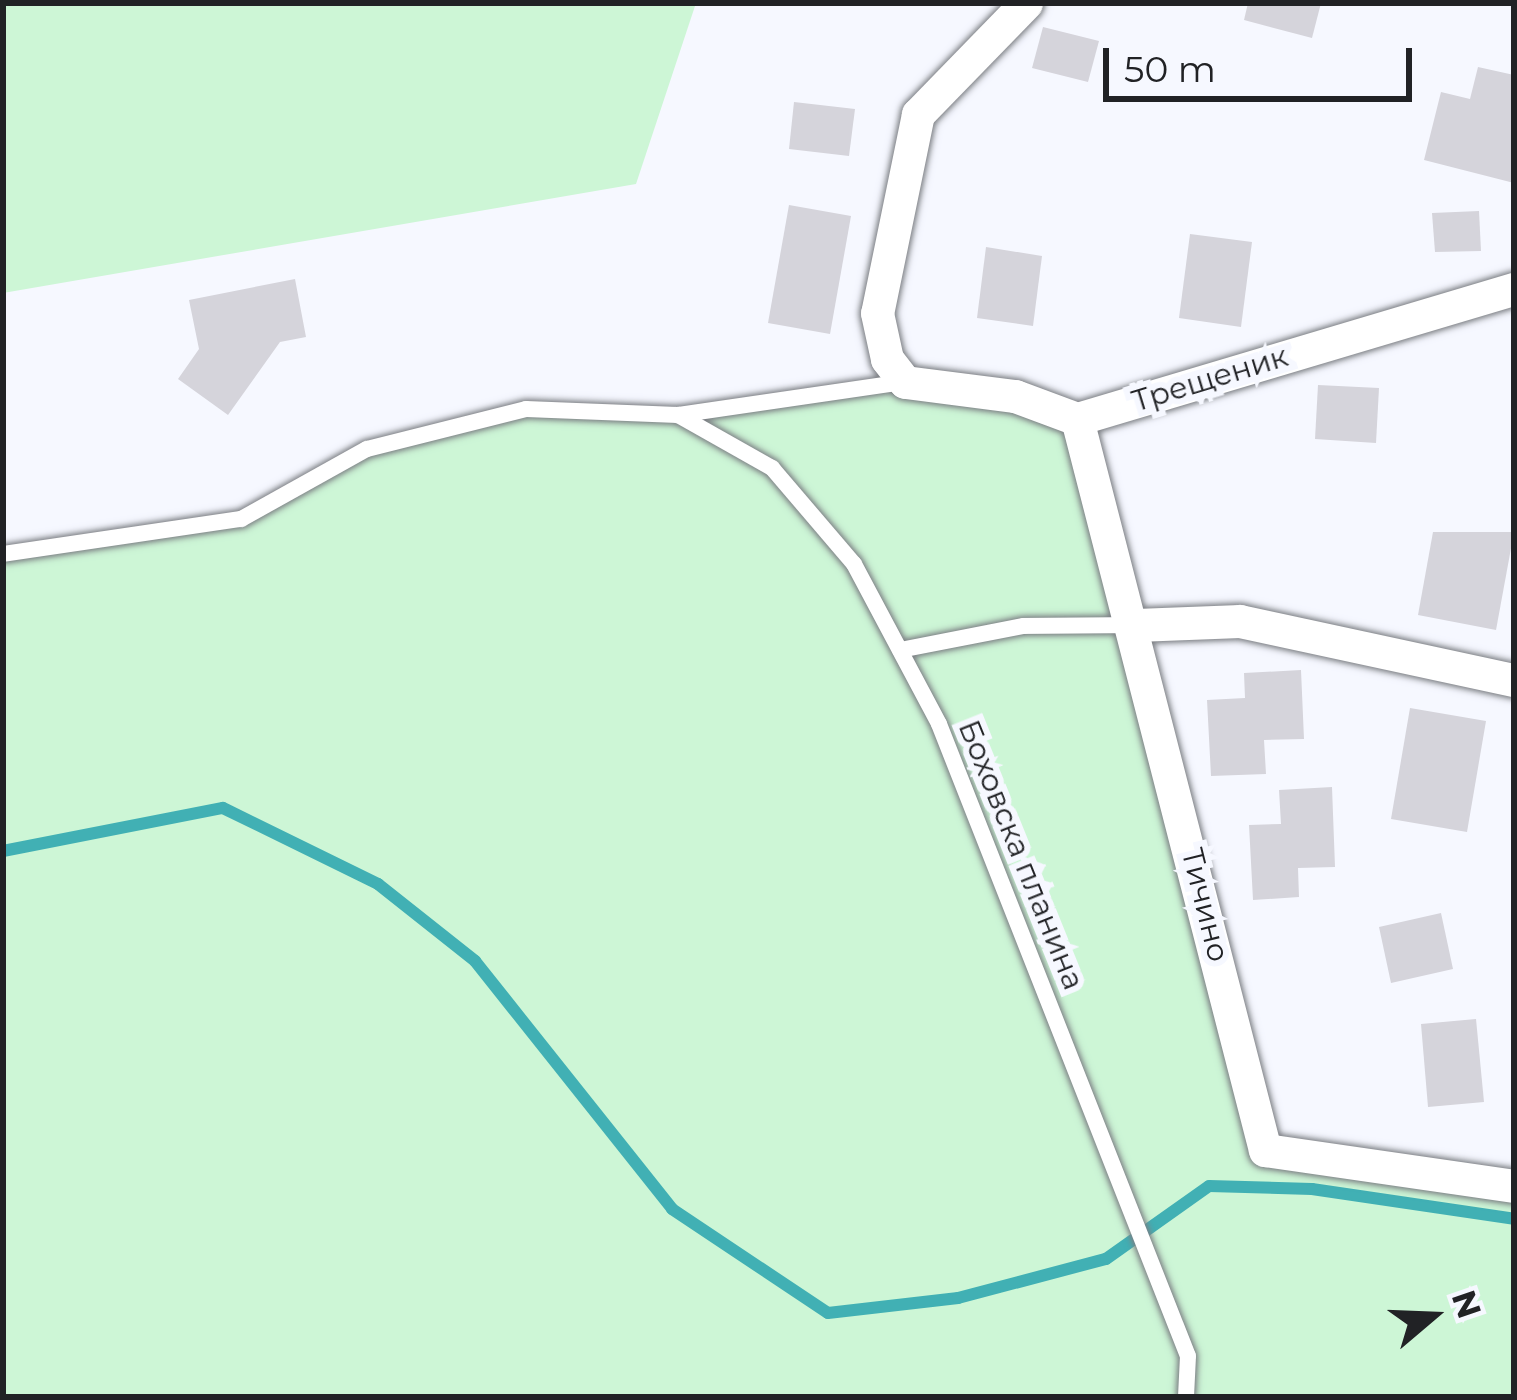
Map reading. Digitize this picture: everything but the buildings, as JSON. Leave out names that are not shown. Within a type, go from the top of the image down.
[{"type":"street","points":[[1026,3],[918,114],[877,313],[887,358],[904,382],[1015,396],[1077,418]]},
{"type":"street","name":"Трещеник","points":[[1077,418],[1514,289]]},
{"type":"street","name":"Тичино","points":[[1077,418],[1136,625],[1265,1150],[1514,1186]]},
{"type":"street","points":[[1136,625],[1240,621],[1514,680]]},
{"type":"lane","points":[[3,554],[242,519],[367,449],[526,409],[678,415],[904,382]]},
{"type":"lane","name":"Боховска планина","points":[[678,415],[772,468],[854,564],[900,650],[1025,934],[1171,1311],[1188,1356],[1186,1397]]},
{"type":"lane","points":[[900,650],[1024,626],[1136,625]]},
{"type":"green space","points":[[3,3],[696,3],[636,184],[3,293]]},
{"type":"green space","points":[[905,382],[1077,419],[1265,1149],[1514,1186],[1514,1397],[3,1397],[3,554],[241,519],[367,449],[526,409],[678,415]]},
{"type":"waterway","points":[[3,851],[223,808],[378,884],[475,961],[672,1209],[828,1313],[958,1298],[1106,1259],[1209,1186],[1312,1189],[1514,1219]]}]
